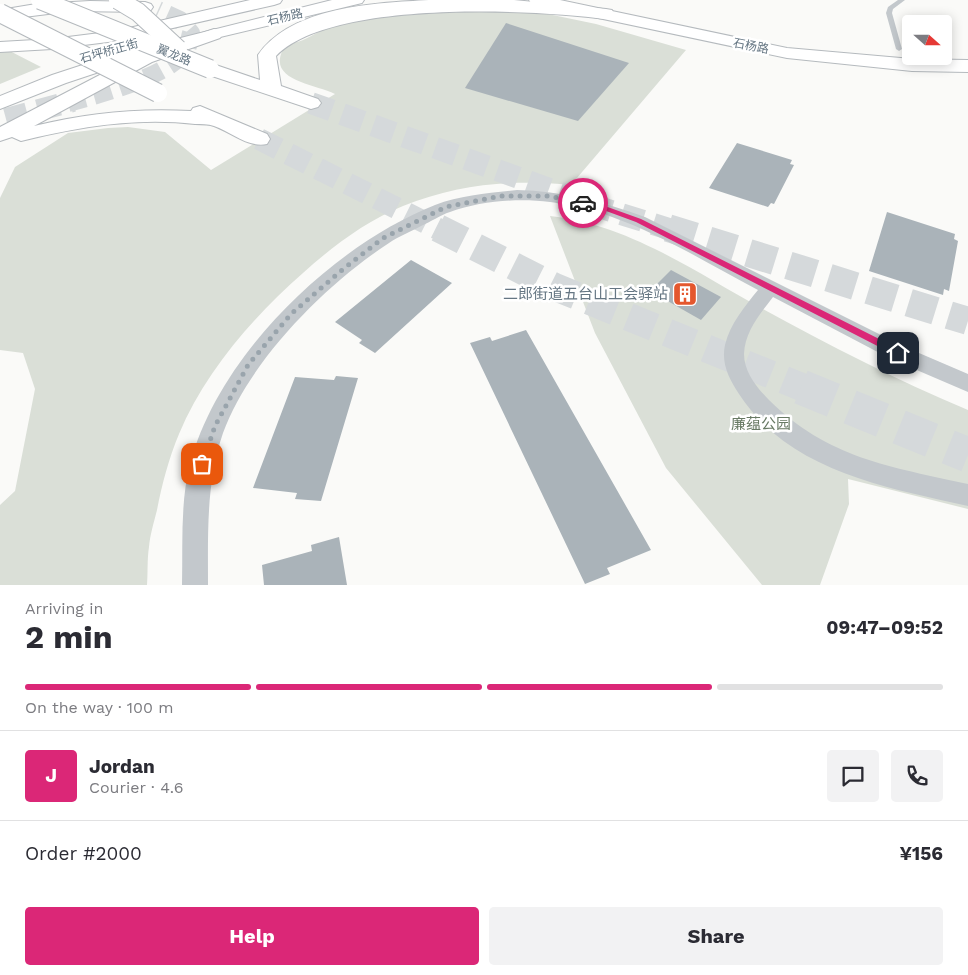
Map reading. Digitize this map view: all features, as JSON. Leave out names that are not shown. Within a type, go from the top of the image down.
[{"type":"main road","name":"翼龙路","points":[[40,0],[201,66],[311,103]]},
{"type":"main road","points":[[70,0],[91,9],[122,18],[155,19],[246,10]]},
{"type":"main road","points":[[118,0],[138,12],[201,66]]},
{"type":"main road","points":[[0,14],[65,5],[103,4],[152,9],[118,0]]},
{"type":"main road","points":[[0,47],[52,44],[116,36],[246,10],[274,0]]},
{"type":"main road","name":"石杨路","points":[[246,10],[306,0]]},
{"type":"main road","name":"石杨路","points":[[214,34],[356,0]]},
{"type":"main road","points":[[270,88],[267,55],[274,45],[299,28],[356,11],[407,2],[469,0],[609,7]]},
{"type":"main road","name":"石杨路","points":[[537,0],[609,7],[816,41],[902,49]]},
{"type":"main road","name":"石杨路","points":[[609,7],[787,53],[912,65],[968,66]]},
{"type":"main road","name":"石坪桥正街","points":[[0,89],[48,70],[107,51],[246,10]]},
{"type":"main road","points":[[0,14],[158,93],[258,139]]},
{"type":"main road","points":[[4,124],[146,58],[214,34]]},
{"type":"main road","name":"石坪桥正街","points":[[4,124],[57,79],[116,60],[214,34]]},
{"type":"main road","points":[[952,50],[968,50]]},
{"type":"main road","points":[[4,124],[50,127],[124,116],[159,114],[218,120]]},
{"type":"street","points":[[195,585],[196,501],[202,464],[215,426],[248,365],[291,314],[342,270],[383,238],[446,207],[500,196],[548,196],[599,206],[639,221],[898,353],[968,383]]},
{"type":"street","points":[[769,288],[744,322],[737,339],[734,355],[737,373],[766,413],[792,435],[821,453],[851,466],[968,495]]},
{"type":"lane","points":[[902,0],[890,8],[889,13],[902,42]]},
{"type":"green space","points":[[418,9],[543,13],[596,24],[686,50],[571,185],[507,183],[486,185],[444,193],[403,206],[376,219],[338,244],[284,290],[249,327],[216,367],[202,389],[179,434],[166,471],[151,533],[147,585],[0,585],[0,505],[15,491],[35,389],[23,353],[0,350],[0,198],[15,167],[68,133],[128,127],[165,132],[211,170],[335,94],[303,83],[285,72],[280,65],[281,55],[287,43],[301,41],[323,30],[369,16]]},
{"type":"green space","points":[[0,46],[41,67],[0,84]]},
{"type":"green space","name":"廉蕴公园","points":[[550,216],[606,229],[659,251],[837,349],[915,387],[968,410],[968,509],[848,479],[849,504],[820,585],[762,585],[666,468],[595,333]]},
{"type":"building","points":[[506,23],[629,63],[578,121],[465,88]]},
{"type":"building","points":[[737,143],[792,160],[790,164],[794,165],[774,204],[771,203],[768,207],[709,188]]},
{"type":"building","points":[[887,212],[955,234],[954,239],[958,241],[949,291],[944,289],[943,295],[869,271]]},
{"type":"building","points":[[411,260],[452,283],[375,353],[359,343],[362,340],[335,322]]},
{"type":"building","name":"二郎街道五台山工会驿站","points":[[671,270],[721,297],[701,320],[650,291]]},
{"type":"building","points":[[526,330],[651,550],[607,568],[610,574],[585,584],[470,343],[490,337],[492,341]]},
{"type":"building","points":[[336,376],[358,378],[321,501],[295,499],[297,493],[253,488],[295,377],[334,380]]},
{"type":"building","points":[[339,537],[347,585],[264,585],[262,565],[312,551],[311,545]]},
{"type":"tunnel","points":[[68,103],[131,84],[162,70],[185,52],[191,33],[180,20],[158,10]]},
{"type":"tunnel","points":[[6,119],[73,101]]},
{"type":"tunnel","points":[[311,103],[608,210],[672,230]]},
{"type":"tunnel","points":[[259,139],[440,230]]},
{"type":"tunnel","points":[[438,228],[555,287],[804,388]]},
{"type":"tunnel","points":[[668,228],[968,321]]},
{"type":"tunnel","points":[[801,387],[968,455]]},
{"type":"way so far","points":[[202,464],[215,426],[248,365],[291,314],[383,238],[446,207],[500,196],[548,196],[583,203]]},
{"type":"place","name":"二郎街道五台山工会驿站","points":[[685,294]]},
{"type":"route","points":[[583,203],[599,206],[639,221],[898,353]]}]
